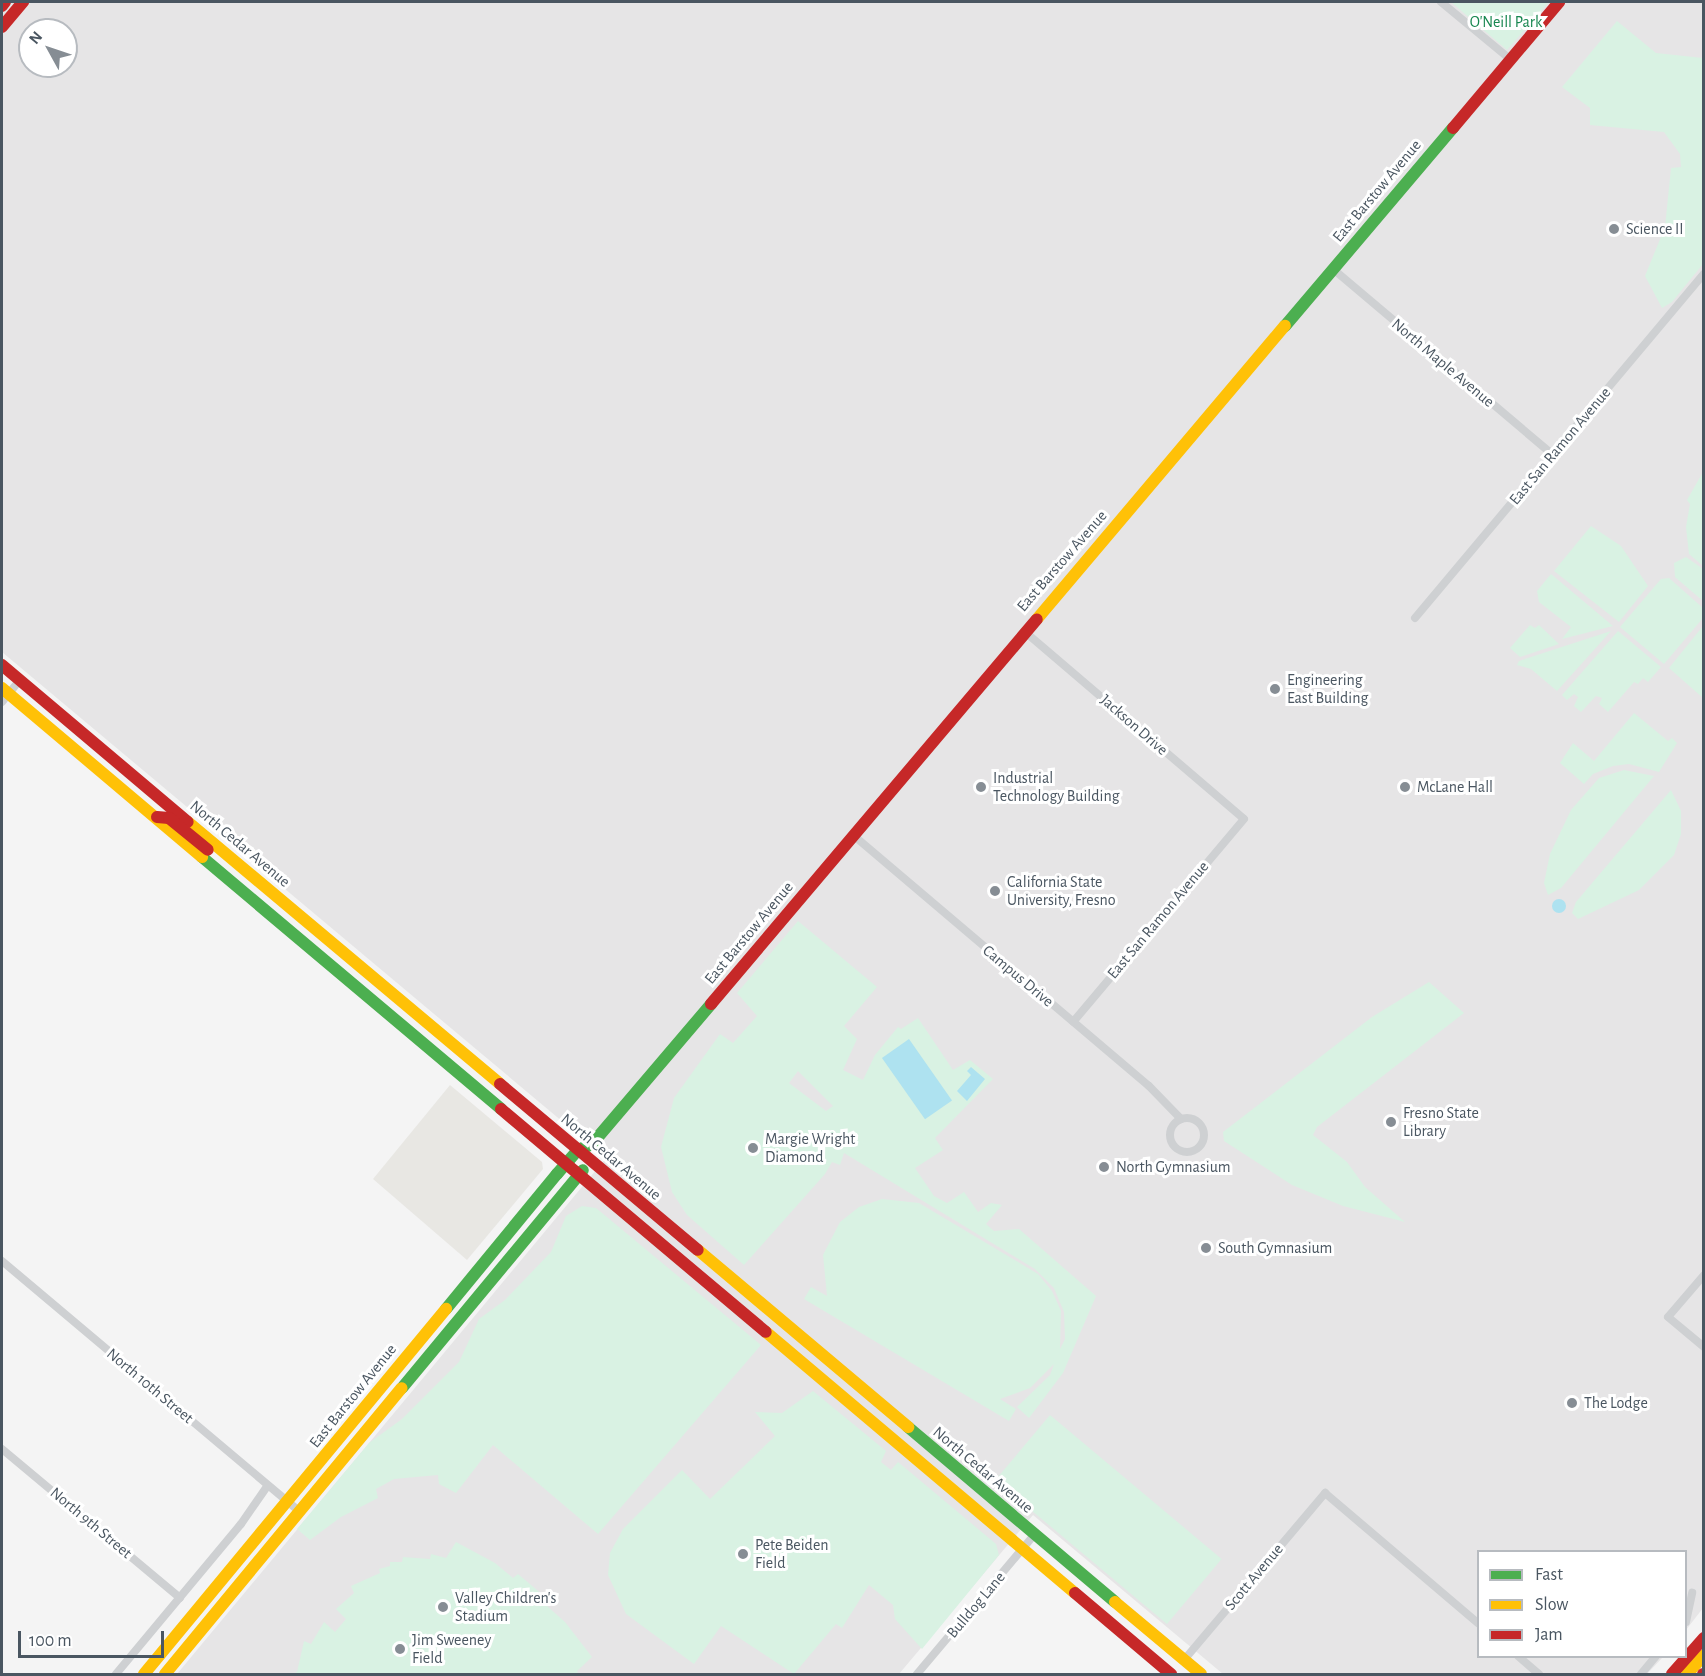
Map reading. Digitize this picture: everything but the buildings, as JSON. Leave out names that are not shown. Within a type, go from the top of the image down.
[{"type":"main road","points":[[2,6],[5,2]]},
{"type":"main road","points":[[2,27],[23,2]]},
{"type":"main road","name":"East Barstow Avenue","points":[[144,1674],[566,1163],[578,1150],[592,1144],[1024,631],[1559,2]]},
{"type":"main road","name":"North Cedar Avenue","points":[[2,665],[1201,1674]]},
{"type":"main road","name":"North Cedar Avenue","points":[[4,694],[156,818],[1172,1674]]},
{"type":"main road","points":[[156,818],[169,818],[231,869],[271,892]]},
{"type":"main road","name":"East Barstow Avenue","points":[[165,1674],[580,1175],[590,1161],[592,1144]]},
{"type":"main road","points":[[1687,1657],[1704,1638]]},
{"type":"main road","points":[[1687,1674],[1704,1655]]},
{"type":"main road","points":[[1672,1674],[1686,1658]]},
{"type":"street","points":[[1441,2],[1510,59]]},
{"type":"street","name":"North Maple Avenue","points":[[1333,269],[1553,455]]},
{"type":"street","name":"East San Ramon Avenue","points":[[1415,618],[1704,274]]},
{"type":"street","name":"Jackson Drive","points":[[1024,631],[1244,819]]},
{"type":"street","points":[[4,694],[20,680]]},
{"type":"street","name":"East San Ramon Avenue","points":[[1073,1022],[1244,819]]},
{"type":"street","name":"Campus Drive","points":[[853,835],[1174,1108],[1181,1119]]},
{"type":"street","name":"Campus Drive","points":[[1193,1118],[1204,1131],[1203,1143],[1194,1151],[1184,1152],[1172,1142],[1173,1126],[1181,1119],[1193,1118]]},
{"type":"street","name":"North 10th Street","points":[[2,1261],[299,1511]]},
{"type":"street","points":[[1704,1275],[1668,1317],[1704,1347]]},
{"type":"street","name":"North 9th Street","points":[[2,1449],[180,1598]]},
{"type":"street","points":[[116,1674],[180,1598],[268,1485]]},
{"type":"street","name":"Scott Avenue","points":[[1184,1660],[1325,1493],[1477,1621]]},
{"type":"street","name":"Bulldog Lane","points":[[917,1674],[1034,1535]]},
{"type":"street","points":[[1687,1617],[1692,1593]]},
{"type":"street","points":[[1520,1658],[1539,1674]]},
{"type":"street","points":[[1641,1674],[1654,1658]]},
{"type":"shaded area","name":"California State University, Fresno","points":[[2,2],[1703,2],[1703,1608],[1687,1629],[1687,1550],[1477,1550],[1477,1658],[1662,1658],[1647,1674],[1223,1674],[1033,1515],[899,1674],[177,1674],[606,1158],[2,652]]},
{"type":"shaded area","points":[[450,1085],[542,1162],[543,1169],[467,1260],[373,1179]]},
{"type":"green space","name":"O'Neill Park","points":[[1451,2],[1549,2],[1507,50]]},
{"type":"green space","points":[[1617,21],[1656,53],[1703,58],[1703,264],[1672,302],[1662,308],[1645,276],[1665,227],[1671,168],[1681,167],[1680,154],[1664,132],[1590,125],[1590,108],[1562,87]]},
{"type":"green space","points":[[1703,472],[1703,566],[1689,554],[1686,527],[1690,504],[1687,500]]},
{"type":"green space","points":[[1591,526],[1621,546],[1648,586],[1619,622],[1554,571]]},
{"type":"green space","points":[[1686,557],[1703,569],[1703,601],[1675,577],[1674,563]]},
{"type":"green space","points":[[1551,574],[1613,626],[1562,639],[1571,627],[1539,602],[1537,591]]},
{"type":"green space","points":[[1669,578],[1703,608],[1703,618],[1664,664],[1620,627],[1661,579]]},
{"type":"green space","points":[[1530,625],[1535,628],[1539,625],[1559,644],[1520,657],[1510,648]]},
{"type":"green space","points":[[1703,626],[1703,698],[1669,668]]},
{"type":"green space","points":[[1611,631],[1557,691],[1531,669],[1517,665],[1519,661]]},
{"type":"green space","points":[[1618,631],[1661,667],[1648,682],[1643,678],[1638,684],[1634,682],[1608,712],[1599,704],[1602,698],[1596,696],[1581,712],[1574,706],[1578,697],[1574,694],[1567,700],[1562,695]]},
{"type":"green space","points":[[1634,713],[1668,741],[1672,738],[1677,743],[1659,772],[1629,764],[1613,766],[1593,774],[1584,784],[1560,763],[1573,743],[1594,761]]},
{"type":"green space","points":[[1624,770],[1654,776],[1561,888],[1548,895],[1544,883],[1550,854],[1571,810],[1599,778]]},
{"type":"green space","points":[[1671,790],[1681,811],[1681,834],[1674,855],[1639,890],[1578,919],[1572,913],[1576,902]]},
{"type":"green space","points":[[798,921],[877,987],[844,1026],[857,1039],[843,1070],[863,1080],[875,1055],[898,1027],[901,1029],[918,1018],[953,1070],[970,1060],[993,1079],[935,1138],[943,1150],[915,1168],[934,1196],[947,1203],[964,1192],[978,1212],[991,1203],[1002,1205],[986,1224],[994,1231],[1019,1229],[1096,1296],[1063,1373],[1029,1418],[1017,1407],[1050,1375],[1054,1364],[1030,1388],[1000,1399],[1016,1409],[1009,1421],[804,1299],[811,1287],[827,1296],[823,1255],[840,1222],[859,1207],[882,1199],[919,1203],[1038,1274],[1052,1291],[1061,1311],[1060,1349],[1065,1339],[1064,1312],[1054,1288],[1035,1269],[844,1153],[840,1165],[832,1162],[825,1174],[744,1265],[687,1215],[672,1192],[661,1147],[674,1098],[720,1034],[733,1043],[757,1016],[737,993]],"holes":[[[798,1071],[833,1106],[826,1111],[789,1083]]]},
{"type":"green space","points":[[1429,982],[1464,1013],[1317,1127],[1313,1135],[1347,1162],[1365,1187],[1405,1222],[1343,1206],[1292,1185],[1224,1141],[1223,1132],[1372,1017]]},
{"type":"green space","points":[[582,1206],[596,1208],[761,1345],[598,1534],[493,1445],[456,1493],[439,1484],[438,1475],[394,1479],[376,1489],[378,1498],[341,1517],[310,1540],[297,1529],[369,1443],[402,1419],[459,1362],[479,1319],[505,1300],[551,1252],[566,1216]]},
{"type":"green space","name":"Pete Beiden Field","points":[[813,1391],[886,1451],[881,1462],[891,1470],[898,1462],[996,1544],[999,1555],[922,1649],[895,1619],[893,1605],[869,1585],[842,1628],[836,1624],[794,1674],[721,1626],[694,1664],[626,1614],[608,1575],[610,1553],[623,1529],[682,1470],[710,1499],[775,1436],[755,1412],[782,1413]]},
{"type":"green space","points":[[1050,1415],[1222,1559],[1167,1624],[995,1480]]},
{"type":"green space","name":"Valley Children's Stadium","points":[[456,1542],[495,1563],[513,1578],[518,1574],[550,1601],[547,1606],[565,1622],[592,1657],[577,1671],[579,1674],[292,1674],[297,1672],[304,1641],[311,1644],[324,1622],[335,1632],[346,1619],[336,1609],[354,1593],[351,1586],[380,1573],[379,1569],[390,1566],[390,1562],[402,1562],[403,1557],[430,1559],[431,1554],[446,1558]]},
{"type":"water","points":[[1559,899],[1564,901],[1566,906],[1564,911],[1559,913],[1554,911],[1552,906],[1554,901]]},
{"type":"water","points":[[909,1039],[952,1100],[925,1119],[882,1058]]},
{"type":"water","points":[[971,1067],[985,1079],[967,1101],[957,1091],[971,1075],[967,1071]]},
{"type":"traffic: fast","points":[[1285,326],[1453,128]]},
{"type":"traffic: fast","points":[[202,857],[501,1109]]},
{"type":"traffic: fast","points":[[446,1309],[557,1174],[578,1150],[592,1144],[711,1004]]},
{"type":"traffic: fast","points":[[402,1388],[583,1170]]},
{"type":"traffic: fast","points":[[908,1427],[1115,1602]]},
{"type":"traffic: slow","points":[[1037,619],[1285,326]]},
{"type":"traffic: slow","points":[[2,688],[202,857]]},
{"type":"traffic: slow","points":[[188,822],[500,1084]]},
{"type":"traffic: slow","points":[[698,1250],[908,1427]]},
{"type":"traffic: slow","points":[[144,1674],[446,1309]]},
{"type":"traffic: slow","points":[[766,1332],[1075,1593]]},
{"type":"traffic: slow","points":[[165,1674],[402,1388]]},
{"type":"traffic: slow","points":[[1115,1602],[1201,1674]]},
{"type":"traffic: slow","points":[[1687,1674],[1704,1655]]},
{"type":"traffic: jam","points":[[2,6],[5,2]]},
{"type":"traffic: jam","points":[[2,27],[23,2]]},
{"type":"traffic: jam","points":[[1453,128],[1559,2]]},
{"type":"traffic: jam","points":[[711,1004],[1037,619]]},
{"type":"traffic: jam","points":[[2,665],[188,822]]},
{"type":"traffic: jam","points":[[157,817],[169,818],[208,850]]},
{"type":"traffic: jam","points":[[500,1084],[698,1250]]},
{"type":"traffic: jam","points":[[501,1109],[766,1332]]},
{"type":"traffic: jam","points":[[1075,1593],[1171,1674]]},
{"type":"traffic: jam","points":[[1687,1657],[1704,1638]]},
{"type":"traffic: jam","points":[[1672,1674],[1686,1658]]},
{"type":"place","name":"Science II","points":[[1614,229]]},
{"type":"place","name":"Engineering East Building","points":[[1275,689]]},
{"type":"place","name":"Industrial Technology Building","points":[[981,787]]},
{"type":"place","name":"McLane Hall","points":[[1405,787]]},
{"type":"place","name":"California State University, Fresno","points":[[995,891]]},
{"type":"place","name":"Fresno State Library","points":[[1391,1122]]},
{"type":"place","name":"Margie Wright Diamond","points":[[753,1148]]},
{"type":"place","name":"North Gymnasium","points":[[1104,1167]]},
{"type":"place","name":"South Gymnasium","points":[[1206,1248]]},
{"type":"place","name":"The Lodge","points":[[1572,1403]]},
{"type":"place","name":"Pete Beiden Field","points":[[743,1554]]},
{"type":"place","name":"Valley Children's Stadium","points":[[443,1607]]},
{"type":"place","name":"Jim Sweeney Field","points":[[400,1649]]}]
